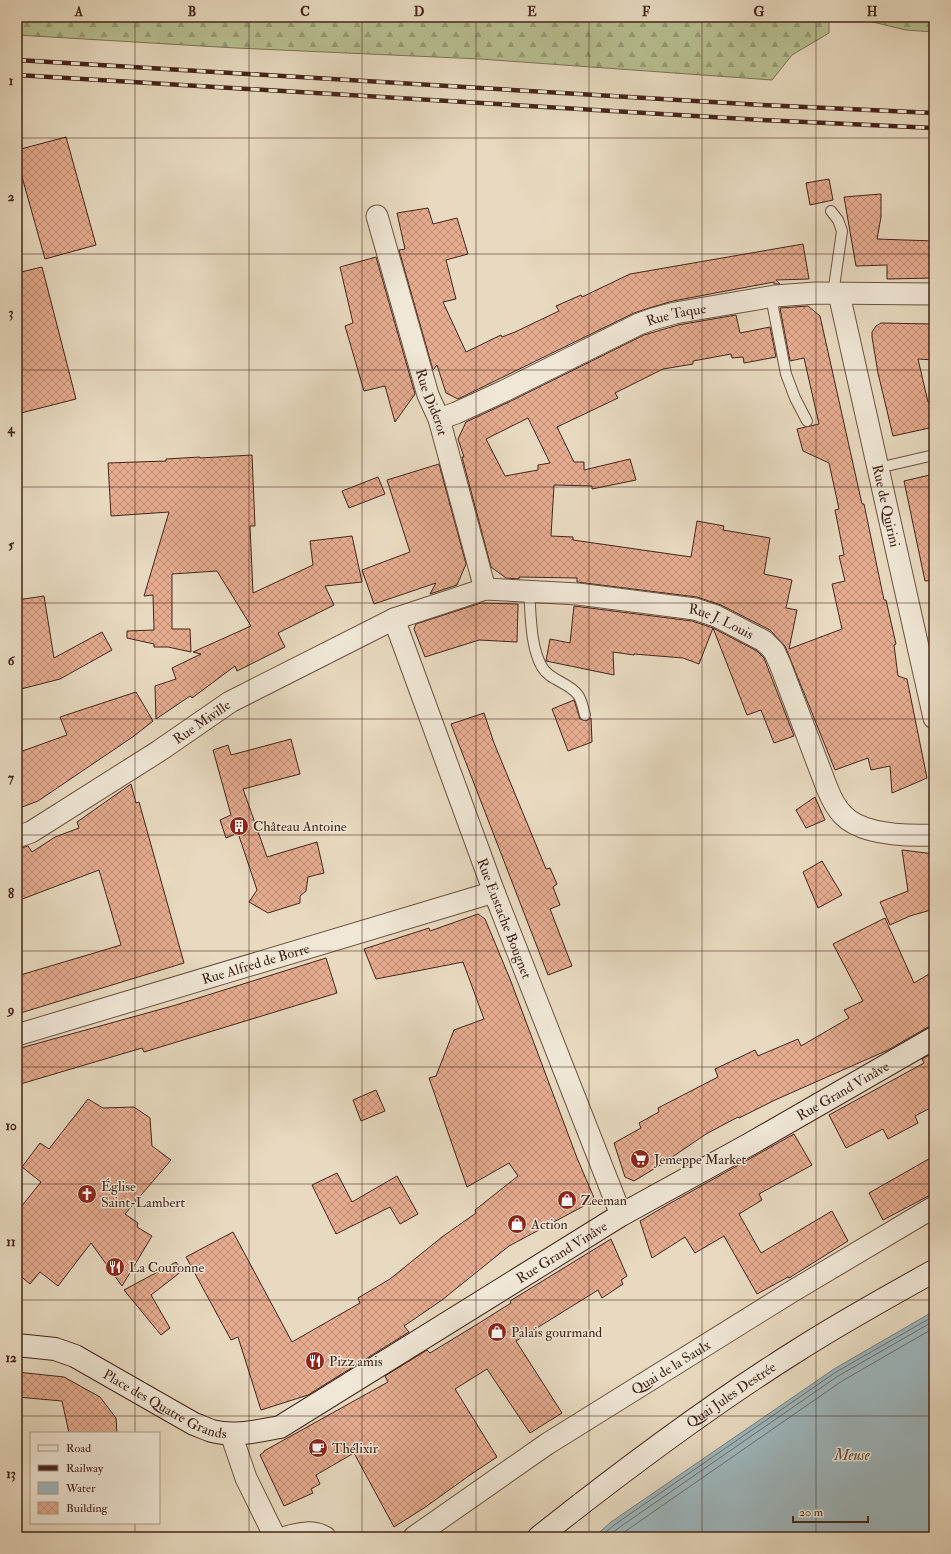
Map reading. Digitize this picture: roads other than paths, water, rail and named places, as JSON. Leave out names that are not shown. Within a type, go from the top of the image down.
[{"type":"street","name":"Rue Diderot","points":[[377,216],[428,395],[439,419],[484,589]]},
{"type":"street","name":"Rue Taque","points":[[439,419],[456,413],[490,397],[639,324],[675,313],[771,297],[811,294],[934,294]]},
{"type":"street","name":"Rue de Quirini","points":[[836,294],[878,468],[934,718]]},
{"type":"street","name":"Rue J. Louis","points":[[394,619],[484,589],[578,594],[695,609],[716,616],[764,641],[774,651],[827,788],[834,804],[843,815],[854,823],[866,828],[891,833],[934,835]]},
{"type":"street","name":"Rue Miville","points":[[17,837],[31,832],[145,760],[230,702],[394,619]]},
{"type":"street","name":"Rue Eustache Bougnet","points":[[394,619],[494,892],[621,1215]]},
{"type":"street","name":"Rue Alfred de Borre","points":[[17,1035],[494,892]]},
{"type":"street","name":"Rue Grand Vinâve","points":[[230,1434],[258,1432],[280,1427],[621,1215],[750,1144],[934,1038]]},
{"type":"street","name":"Quai de la Saulx","points":[[414,1537],[547,1444],[791,1292],[934,1207]]},
{"type":"street","name":"Quai Jules Destrée","points":[[539,1537],[635,1464],[754,1379],[857,1314],[934,1271]]},
{"type":"street","name":"Place des Quatre Grands","points":[[17,1345],[55,1349],[75,1356],[194,1424],[212,1431],[230,1434],[246,1478],[275,1537]]},
{"type":"street","points":[[286,1537],[299,1533],[311,1533],[325,1537]]},
{"type":"lane","points":[[831,211],[838,220],[842,231],[836,294]]},
{"type":"lane","points":[[771,297],[786,374],[795,398],[807,421]]},
{"type":"lane","points":[[878,468],[934,455]]},
{"type":"lane","points":[[529,591],[532,630],[542,667],[552,678],[573,689],[580,696],[585,715]]},
{"type":"water","name":"Meuse","points":[[934,1311],[934,1537],[594,1537],[611,1522],[834,1369]]},
{"type":"railway","points":[[17,60],[762,105],[934,113]]},
{"type":"railway","points":[[17,75],[762,120],[934,128]]},
{"type":"place","name":"Château Antoine","points":[[239,826]]},
{"type":"place","name":"Jemeppe Market","points":[[640,1159]]},
{"type":"place","name":"Église Saint-Lambert","points":[[87,1194]]},
{"type":"place","name":"Zeeman","points":[[567,1200]]},
{"type":"place","name":"Action","points":[[517,1224]]},
{"type":"place","name":"La Couronne","points":[[115,1267]]},
{"type":"place","name":"Palais gourmand","points":[[497,1332]]},
{"type":"place","name":"Pizz amis","points":[[315,1361]]},
{"type":"place","name":"Thélixir","points":[[318,1448]]}]
